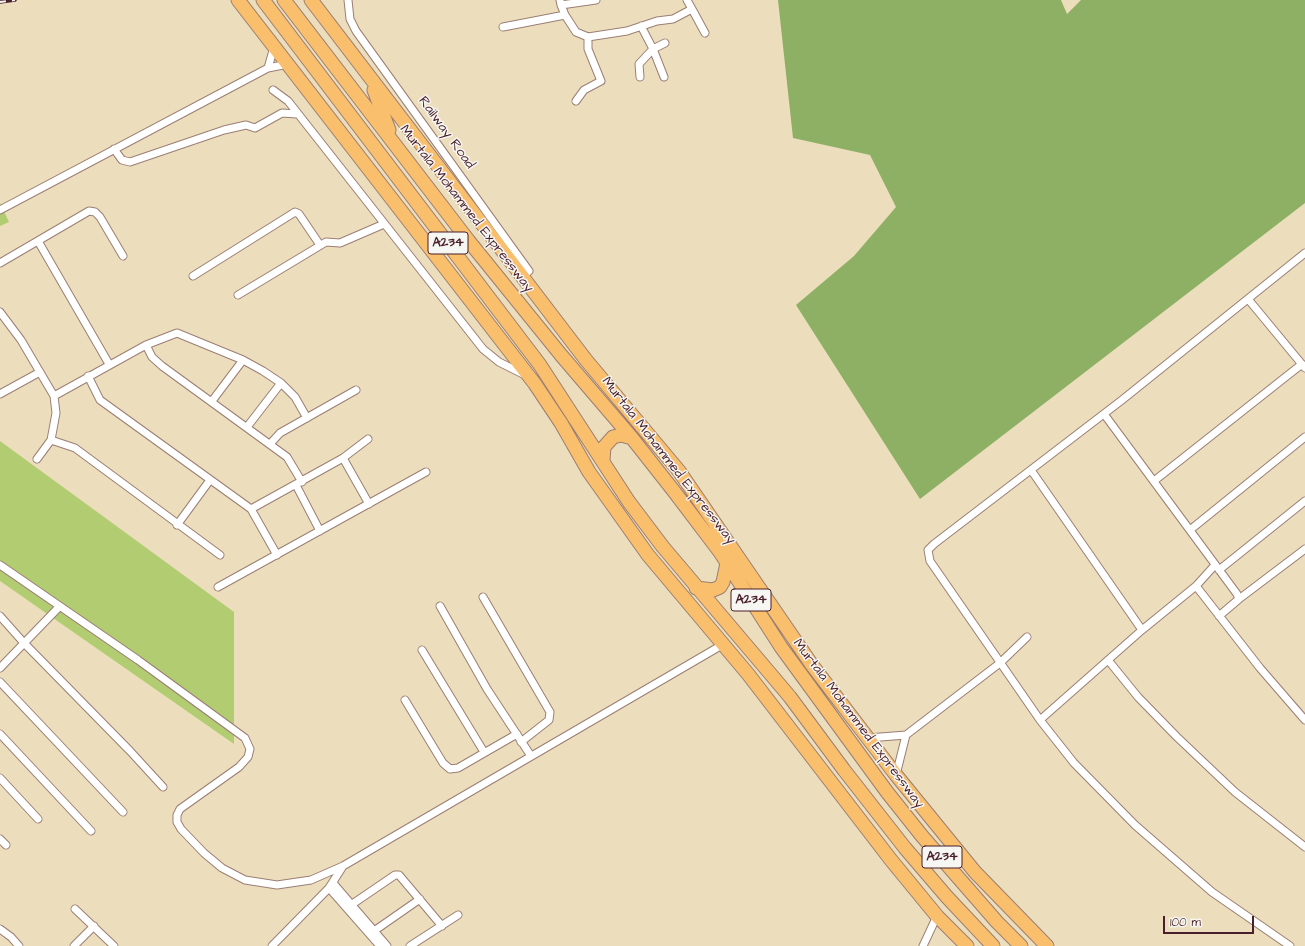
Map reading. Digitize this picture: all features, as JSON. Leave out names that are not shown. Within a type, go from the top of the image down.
[{"type":"highway","points":[[238,0],[529,376],[562,423],[589,472],[627,527],[722,645],[748,674],[852,810],[937,916],[967,946]]},
{"type":"highway","name":"A234","points":[[264,0],[556,388],[629,502],[696,588],[790,697],[844,770],[906,848],[993,946]]},
{"type":"highway","name":"Murtala Mohammed Expressway","points":[[284,0],[468,240],[561,355],[632,438],[726,563],[780,647],[844,735],[922,836],[997,922],[1021,946]]},
{"type":"highway","name":"Murtala Mohammed Expressway","points":[[311,0],[586,360],[679,471],[784,624],[867,738],[975,872],[1047,946]]},
{"type":"highway","points":[[370,77],[393,143]]},
{"type":"highway","points":[[409,222],[467,268]]},
{"type":"highway","points":[[529,376],[556,388]]},
{"type":"highway","points":[[603,460],[604,447],[613,437],[621,435],[632,438]]},
{"type":"highway","points":[[696,588],[713,590],[720,587],[723,582],[726,563]]},
{"type":"highway","points":[[997,922],[1039,946]]},
{"type":"highway","points":[[981,934],[987,946]]},
{"type":"street","name":"Railway Road","points":[[348,0],[350,19],[356,31],[529,271],[523,276]]},
{"type":"street","points":[[596,0],[561,2],[565,15],[576,32],[588,37],[627,31],[657,20],[673,19],[692,9]]},
{"type":"street","points":[[688,0],[705,33]]},
{"type":"street","points":[[503,27],[565,15]]},
{"type":"street","points":[[641,26],[664,77]]},
{"type":"street","points":[[576,102],[584,90],[601,81],[588,49],[588,37]]},
{"type":"street","points":[[640,77],[639,64],[652,49],[665,44]]},
{"type":"street","points":[[268,68],[274,47]]},
{"type":"street","points":[[0,210],[268,68],[288,64]]},
{"type":"street","points":[[273,90],[282,95],[298,114],[483,350],[499,362],[529,376]]},
{"type":"street","points":[[114,149],[122,160],[130,162],[224,130],[246,126],[255,128],[282,113],[298,114]]},
{"type":"street","points":[[0,263],[89,211],[95,212],[123,256]]},
{"type":"street","points":[[193,276],[295,212],[299,214],[320,245]]},
{"type":"street","points":[[238,295],[326,242],[340,243],[384,224]]},
{"type":"street","points":[[38,241],[109,364]]},
{"type":"street","points":[[1290,946],[1212,892],[1135,825],[1074,763],[1040,720],[930,561],[928,550],[1104,414],[1305,253]]},
{"type":"street","points":[[1154,481],[1303,366],[1248,299]]},
{"type":"street","points":[[0,312],[21,340],[54,396],[56,413],[51,440],[37,459]]},
{"type":"street","points":[[54,396],[109,364],[146,345],[177,332],[243,360],[281,383],[295,397],[307,418]]},
{"type":"street","points":[[146,345],[152,357],[162,366],[212,401],[291,461],[320,531]]},
{"type":"street","points":[[212,401],[243,360]]},
{"type":"street","points":[[0,394],[40,372]]},
{"type":"street","points":[[88,376],[100,400],[251,509],[277,556]]},
{"type":"street","points":[[247,427],[281,383]]},
{"type":"street","points":[[270,444],[280,433],[356,390]]},
{"type":"street","points":[[1104,414],[1237,594],[1239,600]]},
{"type":"street","points":[[1190,530],[1305,437]]},
{"type":"street","points":[[251,509],[344,458],[368,439]]},
{"type":"street","points":[[51,440],[75,448],[177,525],[220,555]]},
{"type":"street","points":[[344,458],[369,504]]},
{"type":"street","points":[[1031,470],[1142,630]]},
{"type":"street","points":[[218,587],[277,556],[426,472]]},
{"type":"street","points":[[177,525],[210,480]]},
{"type":"street","points":[[1040,720],[1142,630],[1217,567],[1305,501]]},
{"type":"street","points":[[1219,616],[1305,548]]},
{"type":"street","points":[[0,565],[138,660],[245,738],[250,749],[248,757],[239,767],[180,809],[177,815],[177,822],[181,829],[204,853],[222,868],[245,880],[277,885],[311,880],[343,866],[722,645]]},
{"type":"street","points":[[1196,586],[1260,668],[1305,720]]},
{"type":"street","points":[[483,597],[550,712],[549,720],[521,742]]},
{"type":"street","points":[[440,606],[487,689],[531,756]]},
{"type":"street","points":[[0,668],[59,607]]},
{"type":"street","points":[[0,616],[24,643],[130,751],[163,788]]},
{"type":"street","points":[[867,738],[906,735],[1000,663],[1026,637]]},
{"type":"street","points":[[422,650],[484,752]]},
{"type":"street","points":[[1108,660],[1138,696],[1177,737],[1235,792],[1305,847]]},
{"type":"street","points":[[0,682],[123,812]]},
{"type":"street","points":[[405,700],[443,764],[450,769],[458,768],[517,734]]},
{"type":"street","points":[[0,734],[91,831]]},
{"type":"street","points":[[896,775],[906,735]]},
{"type":"street","points":[[0,778],[38,819]]},
{"type":"street","points":[[0,839],[6,845]]},
{"type":"street","points":[[272,946],[331,885],[343,866]]},
{"type":"street","points":[[351,905],[395,875],[402,877],[442,926]]},
{"type":"street","points":[[331,885],[351,905],[386,946]]},
{"type":"street","points":[[331,885],[380,946]]},
{"type":"street","points":[[374,931],[420,899]]},
{"type":"street","points":[[75,909],[114,946]]},
{"type":"street","points":[[410,946],[458,915]]},
{"type":"street","points":[[923,946],[937,916]]},
{"type":"street","points":[[74,946],[94,926]]},
{"type":"street","points":[[0,929],[11,937],[19,946]]},
{"type":"green space","points":[[778,0],[1061,0],[1067,14],[1081,0],[1305,0],[1305,203],[920,499],[796,305],[854,256],[896,207],[870,155],[793,138]]},
{"type":"green space","points":[[0,203],[9,222],[0,226]]},
{"type":"green space","points":[[0,441],[234,612],[234,744],[0,581]]},
{"type":"railway","points":[[0,2],[15,0]]}]
